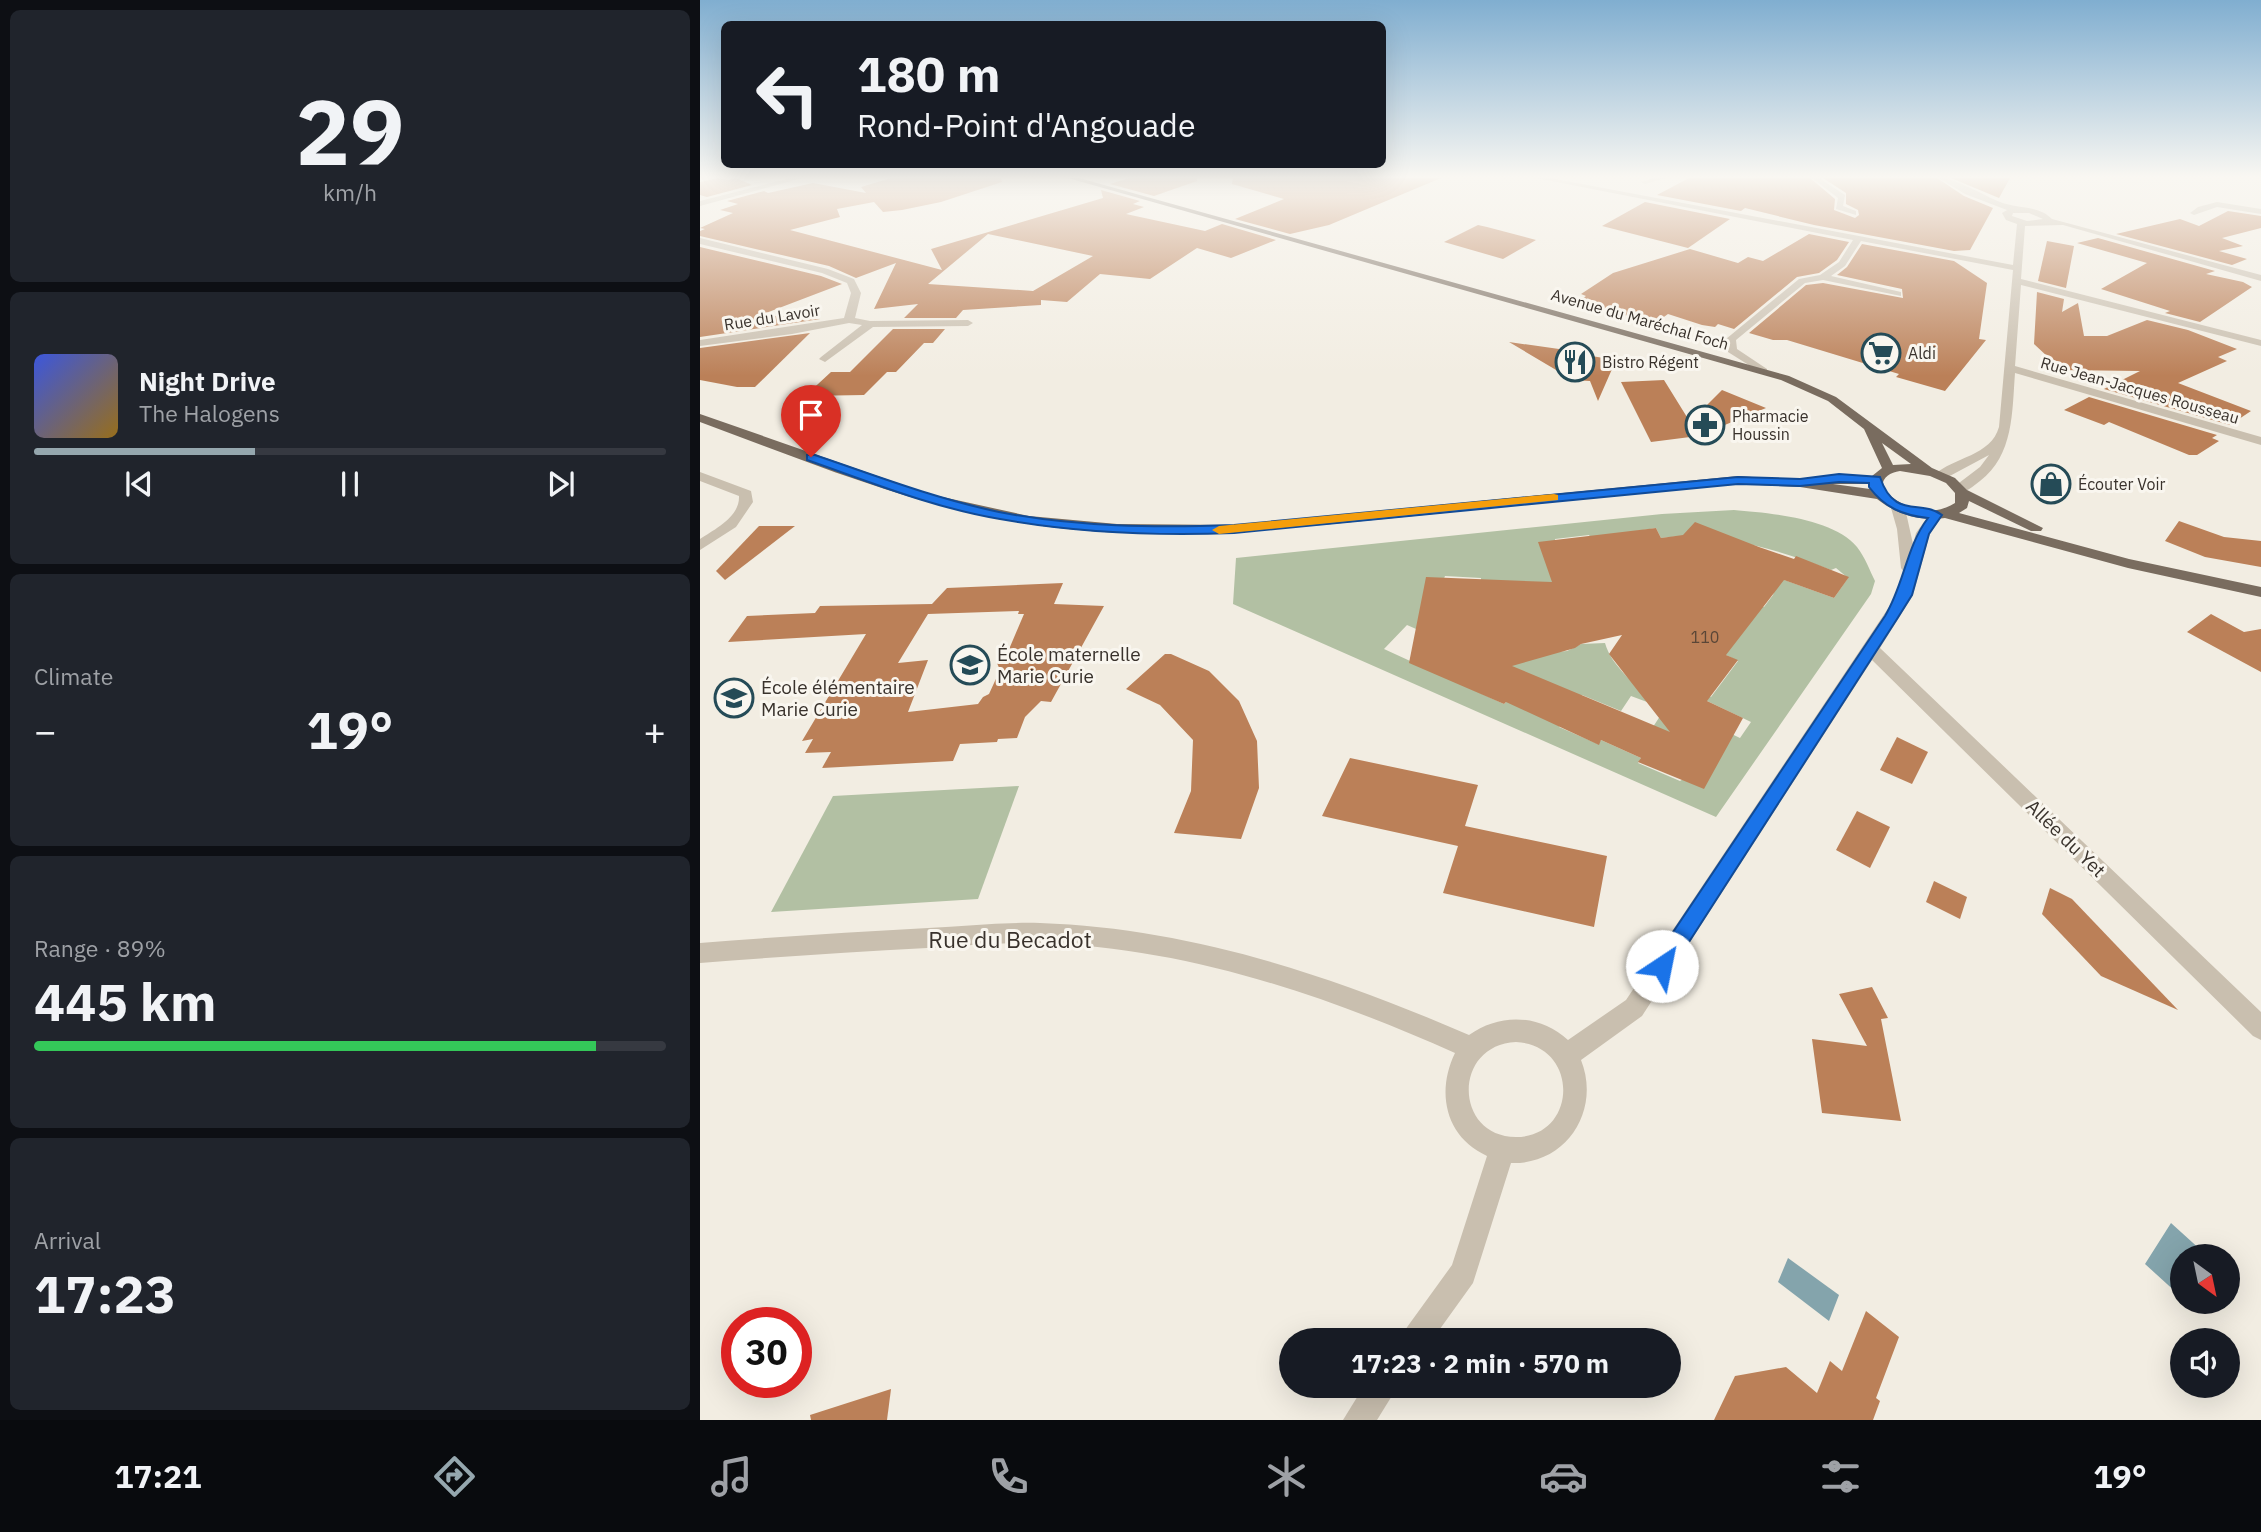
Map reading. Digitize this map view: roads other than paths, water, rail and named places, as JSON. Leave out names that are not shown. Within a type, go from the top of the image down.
[{"type":"main road","name":"Avenue du Maréchal Foch","points":[[1312,244],[1763,371],[1816,390],[1961,491],[2094,553]]},
{"type":"main road","points":[[700,418],[907,491],[999,515],[1072,526],[1165,531],[1234,529],[1738,480],[1800,482],[1880,495]]},
{"type":"main road","points":[[1867,423],[1889,470]]},
{"type":"main road","points":[[1800,482],[1839,478],[1875,480],[1889,470],[1909,468],[1934,473]]},
{"type":"main road","points":[[1875,480],[1875,487],[1880,495],[1898,508],[1941,515],[2185,577],[2261,592]]},
{"type":"main road","points":[[1941,515],[1962,505],[1961,491]]},
{"type":"street","points":[[714,244],[825,271],[851,281],[856,293],[849,320],[870,324],[968,323]]},
{"type":"street","points":[[1823,277],[1842,264],[1855,244]]},
{"type":"street","points":[[1888,244],[2016,268]]},
{"type":"street","points":[[1961,491],[1988,470],[2002,438],[2019,244]]},
{"type":"street","points":[[2144,244],[2260,277]]},
{"type":"street","points":[[1763,371],[1732,350],[1731,339],[1802,281],[1823,277],[1898,294]]},
{"type":"street","points":[[2017,281],[2261,342]]},
{"type":"street","name":"Rue du Lavoir","points":[[700,343],[792,331],[849,320]]},
{"type":"street","points":[[825,359],[870,324]]},
{"type":"street","name":"Rue Jean-Jacques Rousseau","points":[[2010,368],[2261,441]]},
{"type":"street","points":[[1934,473],[1986,452],[2002,438]]},
{"type":"street","points":[[700,476],[747,494],[748,501],[744,512],[700,546]]},
{"type":"street","points":[[1898,508],[1904,529],[1909,578]]},
{"type":"street","points":[[1566,1057],[1586,1040],[1634,1009],[1905,595],[1923,533],[1941,515]]},
{"type":"street","name":"Allée du Yet","points":[[1871,649],[2261,1028]]},
{"type":"street","name":"Rue du Becadot","points":[[700,953],[1053,933],[1149,943],[1221,957],[1351,998],[1393,1012],[1471,1048]]},
{"type":"street","points":[[1520,1029],[1538,1033],[1553,1043],[1566,1057],[1574,1076],[1575,1097],[1570,1116],[1559,1134],[1542,1146],[1522,1152],[1502,1149],[1482,1140],[1468,1125],[1459,1106],[1456,1085],[1460,1065],[1471,1048],[1485,1037],[1502,1030],[1520,1029]]},
{"type":"street","points":[[1424,1328],[1463,1273],[1502,1149]]},
{"type":"street","points":[[1358,1420],[1374,1398]]},
{"type":"water","points":[[2171,1223],[2194,1244],[2170,1244],[2170,1287],[2145,1264]]},
{"type":"water","points":[[1788,1258],[1839,1295],[1829,1321],[1778,1282]]},
{"type":"place","name":"Aldi","points":[[1881,353]]},
{"type":"place","name":"Bistro Régent","points":[[1575,362]]},
{"type":"place","name":"Pharmacie Houssin","points":[[1705,425]]},
{"type":"place","name":"Écouter Voir","points":[[2051,484]]},
{"type":"place","name":"École maternelle Marie Curie","points":[[970,665]]},
{"type":"place","name":"École élémentaire Marie Curie","points":[[734,698]]}]
